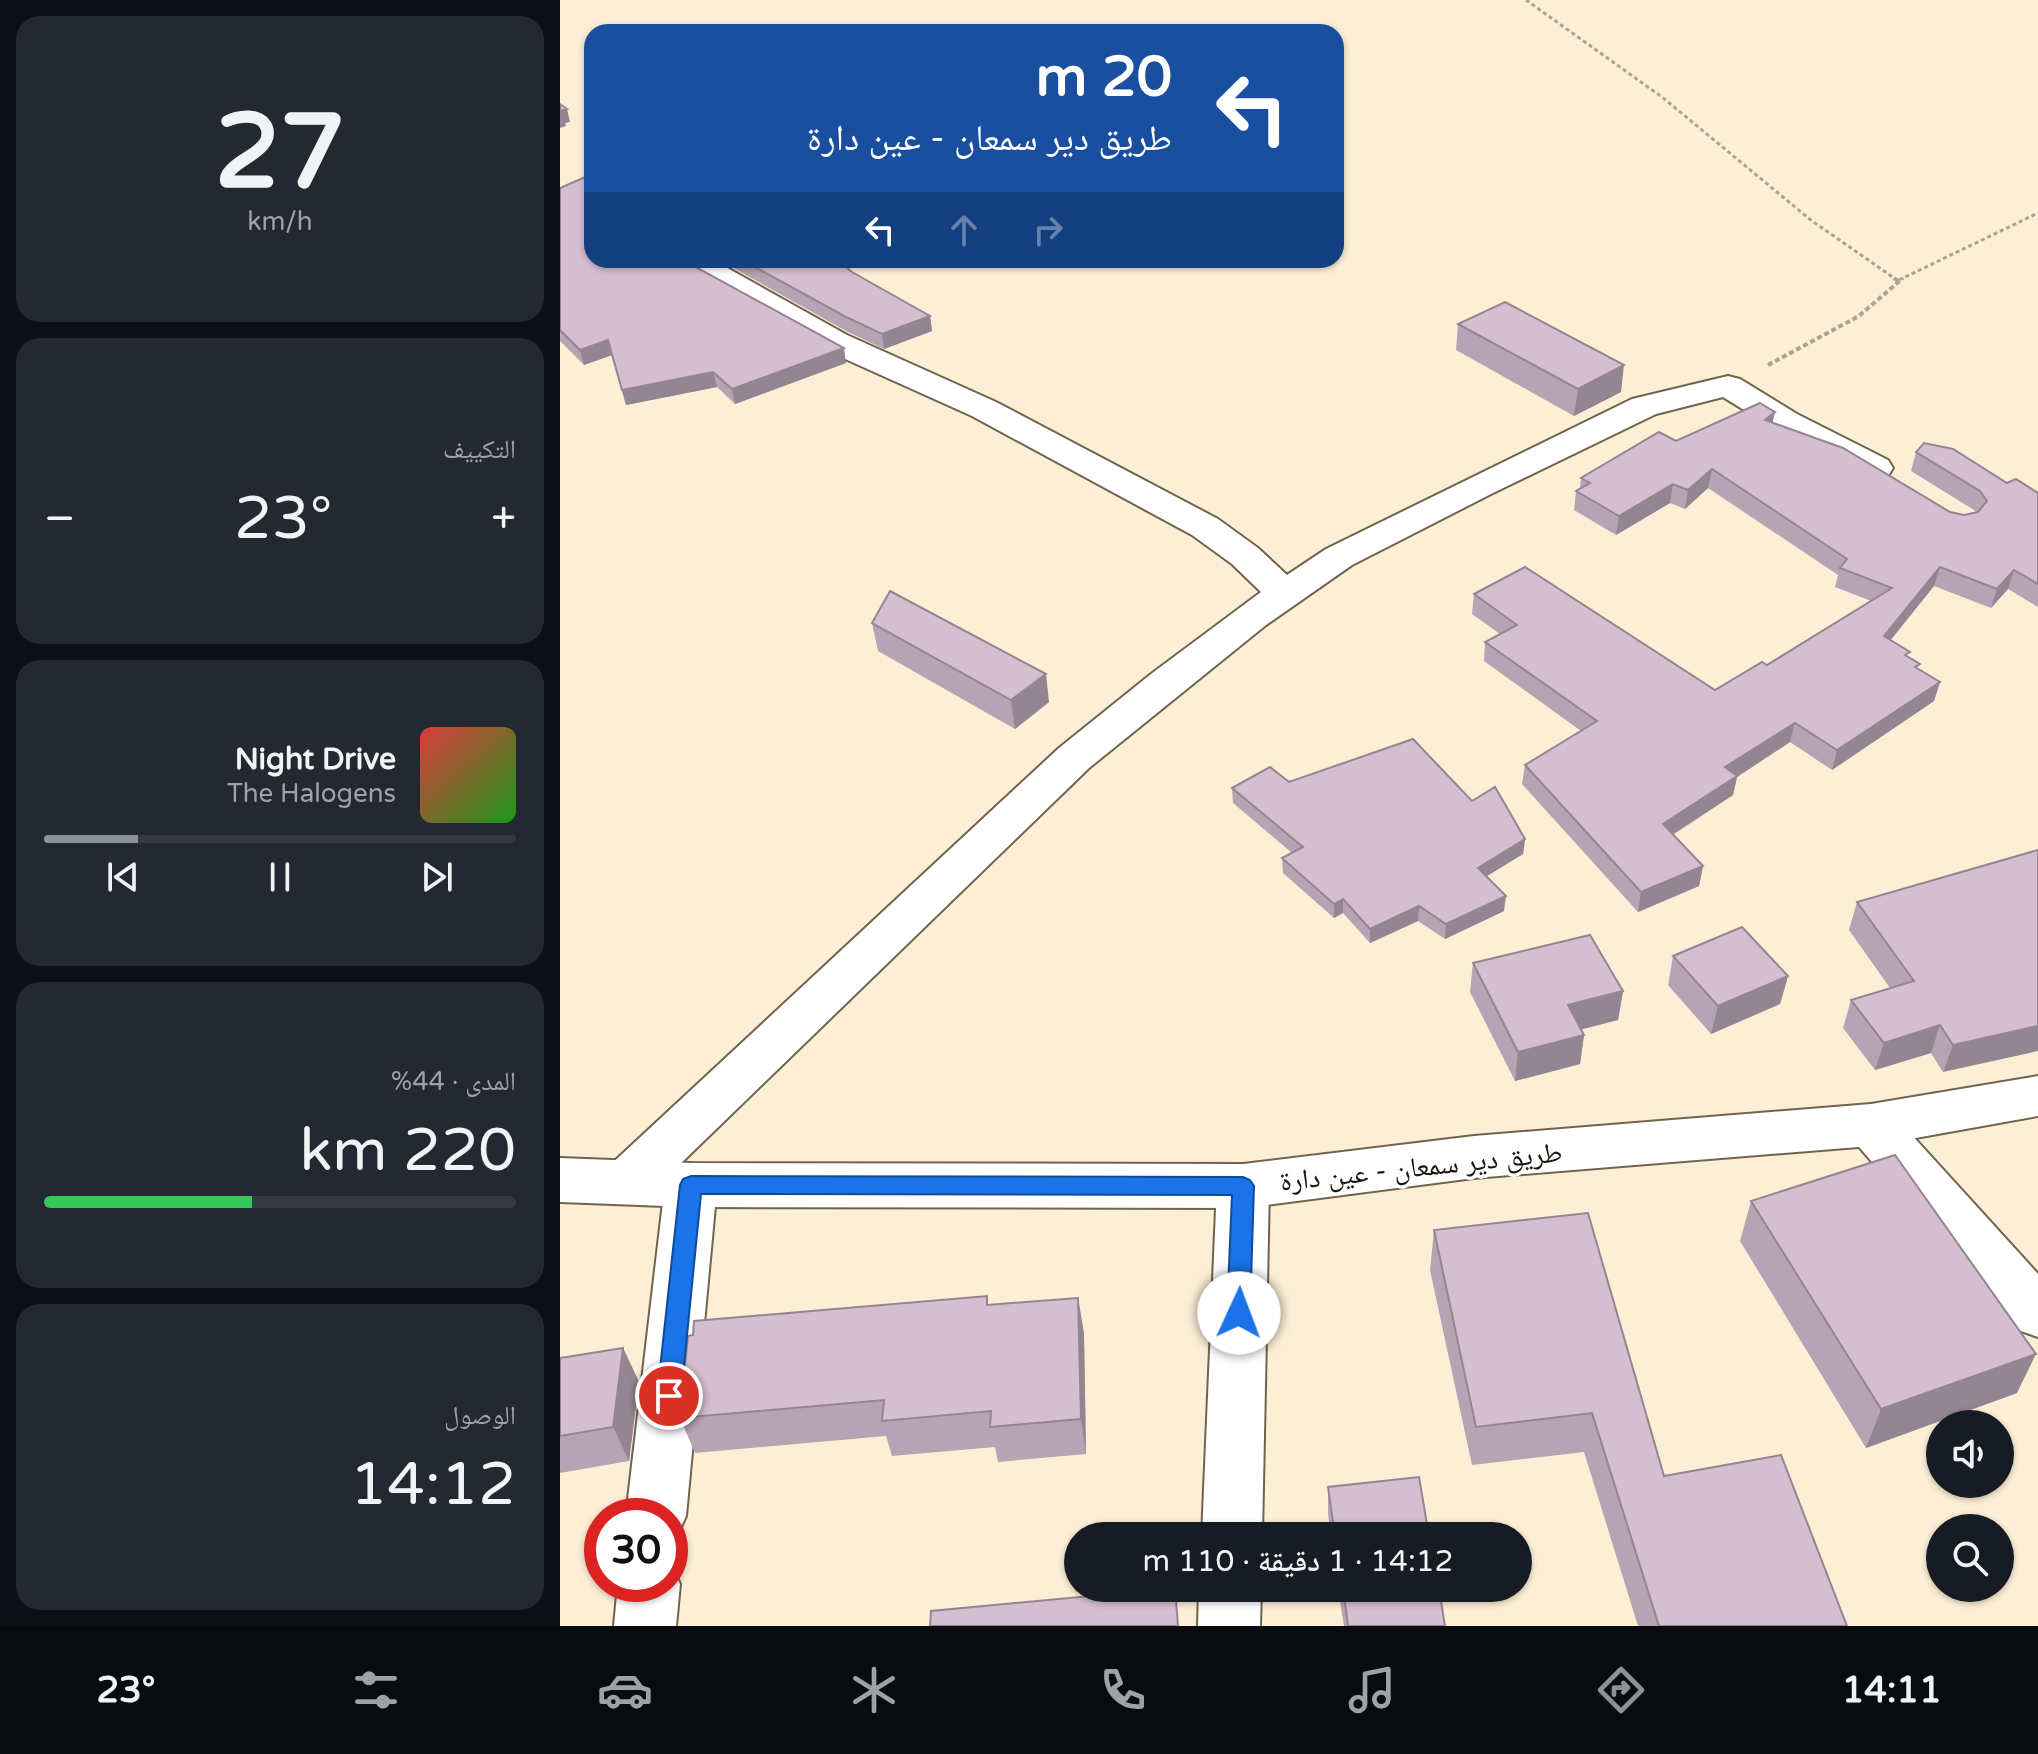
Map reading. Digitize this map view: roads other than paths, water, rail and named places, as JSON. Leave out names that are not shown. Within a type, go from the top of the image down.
[{"type":"street","points":[[704,268],[835,342],[984,409],[1205,527],[1245,556],[1285,594]]},
{"type":"street","points":[[625,1184],[1074,758],[1165,683],[1339,557],[1644,406],[1728,386],[1908,488]]},
{"type":"street","name":"طريق دير سمعان - عين دارة","points":[[560,1180],[691,1185],[1243,1186],[1474,1157],[1871,1125],[2038,1096]]},
{"type":"street","points":[[1871,1125],[2038,1313]]},
{"type":"street","points":[[658,1498],[691,1185]]},
{"type":"street","points":[[1232,1522],[1243,1186]]},
{"type":"street","points":[[645,1626],[647,1602]]},
{"type":"street","points":[[1229,1626],[1230,1602]]}]
